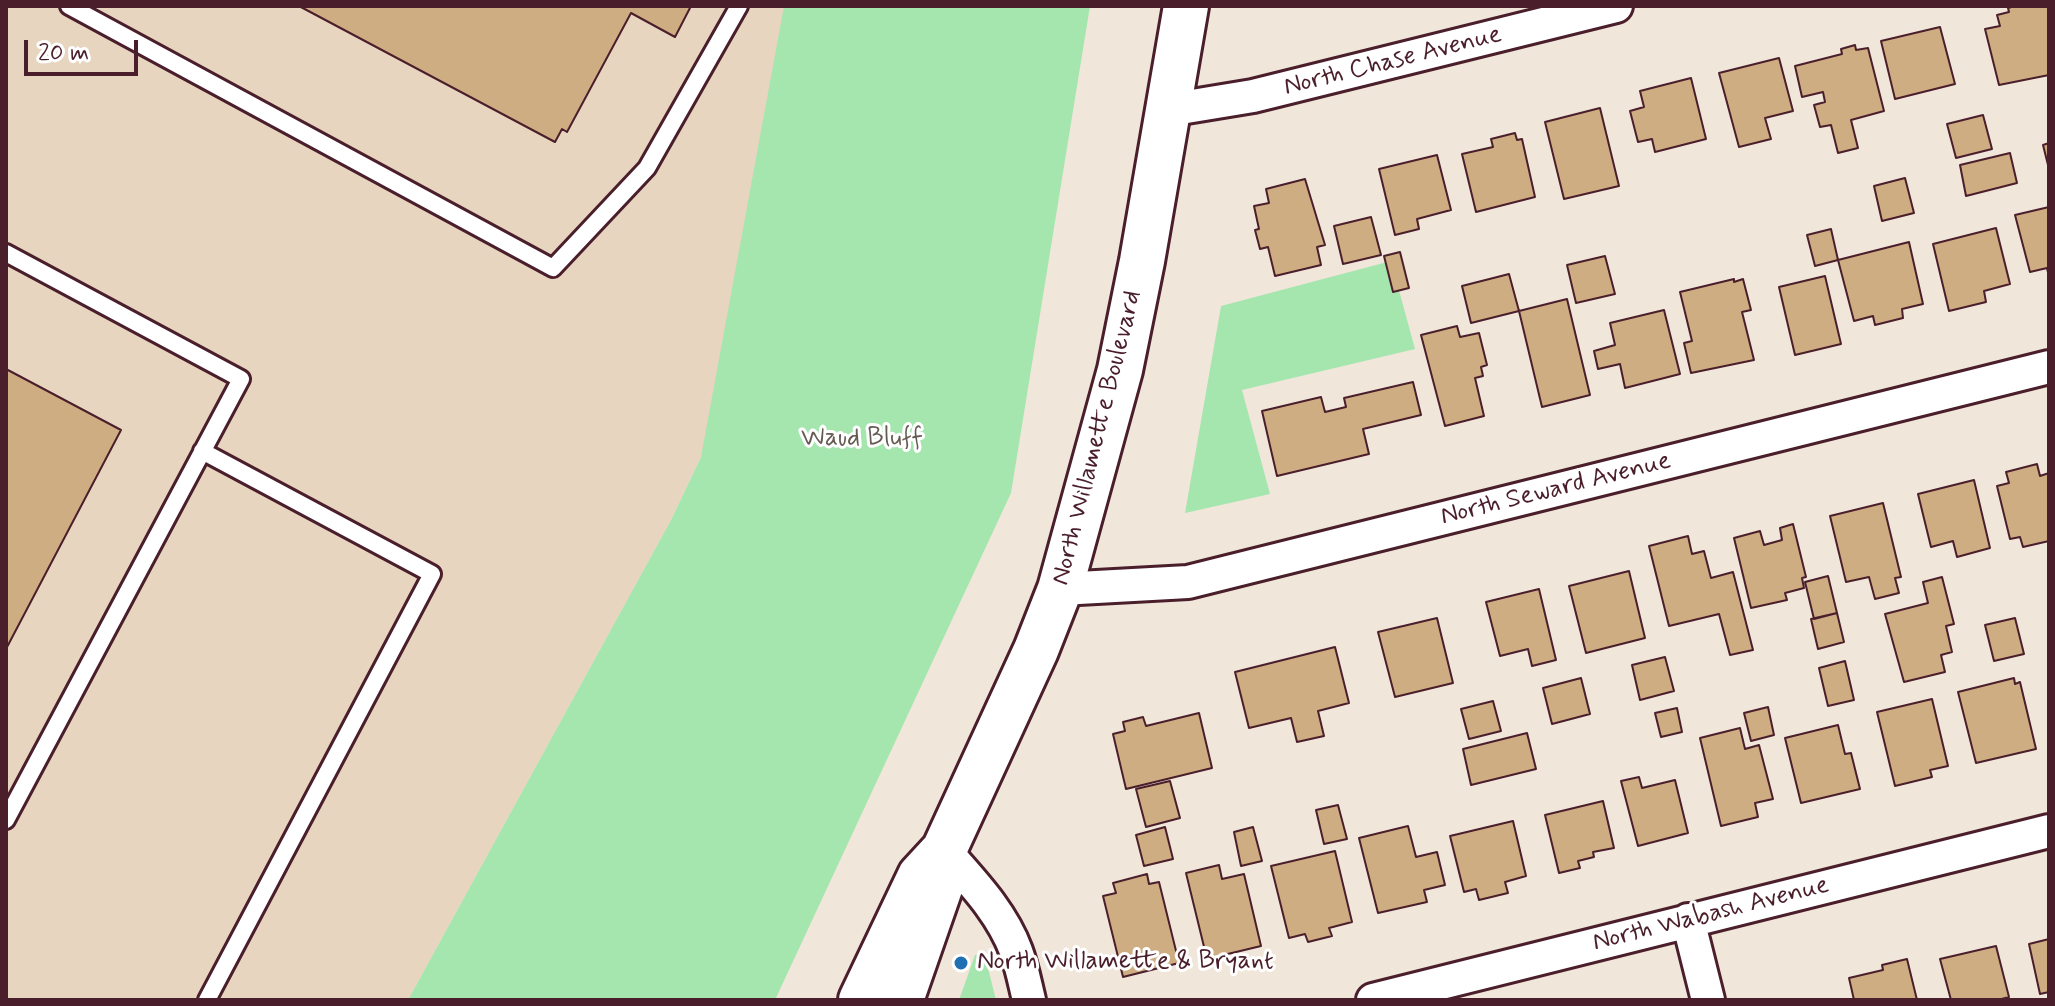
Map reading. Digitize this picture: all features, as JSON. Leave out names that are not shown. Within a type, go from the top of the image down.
[{"type":"main road","name":"North Willamette Boulevard","points":[[861,1000],[920,876],[944,850],[1007,716],[1060,589],[1120,370],[1186,6]]},
{"type":"main road","name":"North Willamette Boulevard","points":[[901,1000],[942,884],[944,850]]},
{"type":"street","name":"North Chase Avenue","points":[[1168,110],[1253,96],[1616,6]]},
{"type":"street","name":"North Seward Avenue","points":[[1060,589],[1188,582],[2049,367]]},
{"type":"street","name":"North Wabash Avenue","points":[[1373,1000],[2049,831]]},
{"type":"street","points":[[944,850],[985,896],[1001,920],[1016,952],[1029,1000]]},
{"type":"street","points":[[1688,920],[1708,1000]]},
{"type":"lane","points":[[69,6],[553,268],[647,168],[739,6]]},
{"type":"lane","points":[[6,253],[241,379],[6,820]]},
{"type":"lane","points":[[202,451],[432,574],[207,1000]]},
{"type":"shaded area","points":[[6,6],[811,6],[722,412],[671,520],[408,1000],[6,1000]]},
{"type":"green space","name":"Waud Bluff","points":[[784,6],[1090,6],[1011,493],[775,1000],[408,1000],[671,520],[701,457]]},
{"type":"green space","points":[[1391,261],[1415,349],[1242,390],[1270,494],[1185,513],[1221,306]]},
{"type":"green space","points":[[980,953],[985,956],[996,1000],[959,1000],[975,955]]},
{"type":"building","points":[[299,6],[691,6],[675,37],[631,13],[567,132],[562,129],[555,142]]},
{"type":"building","points":[[2049,6],[2049,75],[1999,85],[1985,29],[2000,26],[1997,15],[2009,12],[2008,8]]},
{"type":"building","points":[[1940,27],[1955,84],[1895,99],[1881,41]]},
{"type":"building","points":[[1855,45],[1856,50],[1868,48],[1884,111],[1851,120],[1858,148],[1838,153],[1831,125],[1820,127],[1814,105],[1825,102],[1823,92],[1802,97],[1795,66],[1842,54],[1841,49]]},
{"type":"building","points":[[1779,58],[1793,111],[1765,118],[1771,139],[1739,147],[1719,73]]},
{"type":"building","points":[[1691,78],[1706,139],[1655,152],[1652,139],[1638,142],[1630,111],[1644,107],[1640,91]]},
{"type":"building","points":[[1600,108],[1619,186],[1564,199],[1545,122]]},
{"type":"building","points":[[1983,115],[1992,149],[1956,158],[1947,124]]},
{"type":"building","points":[[1515,133],[1517,140],[1522,139],[1535,197],[1476,212],[1462,154],[1493,147],[1491,139]]},
{"type":"building","points":[[2049,143],[2049,169],[2043,145]]},
{"type":"building","points":[[2010,153],[2017,183],[1966,196],[1960,165]]},
{"type":"building","points":[[1437,155],[1451,210],[1417,219],[1419,229],[1395,235],[1379,169]]},
{"type":"building","points":[[1905,178],[1914,213],[1882,221],[1874,186]]},
{"type":"building","points":[[1305,179],[1325,245],[1317,247],[1321,265],[1275,276],[1268,247],[1260,249],[1254,206],[1269,203],[1266,189]]},
{"type":"building","points":[[2049,207],[2049,277],[2047,268],[2030,272],[2015,215]]},
{"type":"building","points":[[1371,217],[1381,255],[1343,264],[1334,226]]},
{"type":"building","points":[[1996,228],[2010,284],[1984,291],[1986,302],[1949,311],[1933,244]]},
{"type":"building","points":[[1831,229],[1838,260],[1815,266],[1807,235]]},
{"type":"building","points":[[1909,242],[1923,304],[1902,309],[1903,318],[1875,325],[1873,316],[1854,321],[1838,260]]},
{"type":"building","points":[[1400,252],[1409,288],[1393,292],[1384,256]]},
{"type":"building","points":[[1605,256],[1615,294],[1576,303],[1567,265]]},
{"type":"building","points":[[1509,274],[1519,311],[1471,323],[1462,286]]},
{"type":"building","points":[[1825,276],[1841,344],[1795,355],[1779,287]]},
{"type":"building","points":[[1734,279],[1734,282],[1743,279],[1751,310],[1742,312],[1754,360],[1691,373],[1684,343],[1692,341],[1680,292]]},
{"type":"building","points":[[1567,299],[1590,395],[1542,407],[1519,311]]},
{"type":"building","points":[[1664,310],[1680,374],[1625,388],[1620,364],[1598,369],[1594,351],[1615,345],[1610,323]]},
{"type":"building","points":[[1457,326],[1460,337],[1479,333],[1487,365],[1481,367],[1483,376],[1475,378],[1484,416],[1445,426],[1421,335]]},
{"type":"building","points":[[6,369],[121,430],[6,649]]},
{"type":"building","points":[[1413,382],[1421,415],[1363,429],[1369,454],[1277,476],[1262,411],[1321,397],[1325,412],[1346,407],[1344,398]]},
{"type":"building","points":[[2037,464],[2040,476],[2049,473],[2049,541],[2023,547],[2020,537],[2010,539],[1997,486],[2009,483],[2006,472]]},
{"type":"building","points":[[1974,480],[1990,548],[1957,557],[1953,541],[1931,547],[1918,494]]},
{"type":"building","points":[[1883,503],[1901,577],[1895,578],[1899,593],[1875,599],[1869,577],[1846,582],[1830,516]]},
{"type":"building","points":[[1793,524],[1806,577],[1802,578],[1804,588],[1785,593],[1787,600],[1751,608],[1734,538],[1760,531],[1764,545],[1782,540],[1780,528]]},
{"type":"building","points":[[1688,536],[1692,554],[1704,551],[1711,578],[1733,572],[1753,650],[1730,655],[1719,614],[1669,626],[1649,546]]},
{"type":"building","points":[[1629,571],[1645,638],[1586,653],[1569,586]]},
{"type":"building","points":[[1828,576],[1837,613],[1814,619],[1805,582]]},
{"type":"building","points":[[1942,577],[1954,624],[1946,626],[1952,652],[1941,655],[1945,672],[1904,682],[1885,614],[1928,603],[1923,582]]},
{"type":"building","points":[[1539,589],[1556,660],[1532,666],[1528,649],[1500,656],[1486,602]]},
{"type":"building","points":[[1837,613],[1844,642],[1818,649],[1811,619]]},
{"type":"building","points":[[1437,618],[1453,683],[1395,697],[1378,632]]},
{"type":"building","points":[[2015,618],[2024,654],[1994,661],[1985,625]]},
{"type":"building","points":[[1335,647],[1349,703],[1318,711],[1324,736],[1297,742],[1291,718],[1249,728],[1235,672]]},
{"type":"building","points":[[1665,657],[1674,691],[1640,700],[1632,665]]},
{"type":"building","points":[[1845,661],[1854,700],[1828,706],[1819,668]]},
{"type":"building","points":[[1581,678],[1590,714],[1552,724],[1543,688]]},
{"type":"building","points":[[2014,678],[2015,684],[2020,682],[2036,749],[1976,763],[1958,692]]},
{"type":"building","points":[[1932,699],[1948,766],[1930,770],[1932,777],[1895,786],[1877,712]]},
{"type":"building","points":[[1493,701],[1501,731],[1469,739],[1461,709]]},
{"type":"building","points":[[1768,707],[1774,735],[1751,741],[1744,713]]},
{"type":"building","points":[[1677,708],[1682,732],[1661,737],[1655,713]]},
{"type":"building","points":[[1199,713],[1212,768],[1126,789],[1113,734],[1125,731],[1123,722],[1143,717],[1146,726]]},
{"type":"building","points":[[1838,725],[1845,754],[1851,753],[1860,789],[1801,803],[1785,738]]},
{"type":"building","points":[[1740,728],[1745,749],[1759,745],[1773,799],[1755,803],[1758,817],[1721,826],[1700,738]]},
{"type":"building","points":[[1527,733],[1536,769],[1471,785],[1463,749]]},
{"type":"building","points":[[1639,777],[1642,788],[1675,780],[1688,833],[1638,846],[1621,781]]},
{"type":"building","points":[[1170,781],[1180,818],[1146,827],[1136,789]]},
{"type":"building","points":[[1603,801],[1614,848],[1593,852],[1594,857],[1578,861],[1580,868],[1559,873],[1545,815]]},
{"type":"building","points":[[1338,805],[1347,839],[1324,844],[1316,810]]},
{"type":"building","points":[[1513,821],[1526,876],[1505,882],[1508,893],[1479,900],[1476,889],[1464,892],[1450,836]]},
{"type":"building","points":[[1408,826],[1416,857],[1437,852],[1445,885],[1424,890],[1427,902],[1378,913],[1359,838]]},
{"type":"building","points":[[1165,827],[1173,859],[1144,866],[1136,835]]},
{"type":"building","points":[[1253,827],[1262,861],[1241,866],[1234,832]]},
{"type":"building","points":[[1335,851],[1352,922],[1329,928],[1332,936],[1308,942],[1305,934],[1289,938],[1271,866]]},
{"type":"building","points":[[1219,865],[1222,879],[1244,874],[1261,946],[1207,959],[1186,873]]},
{"type":"building","points":[[1147,874],[1149,884],[1159,882],[1179,963],[1123,977],[1103,896],[1116,893],[1113,883]]},
{"type":"building","points":[[2049,939],[2049,992],[2040,994],[2029,944]]},
{"type":"building","points":[[1996,946],[2009,997],[1998,1000],[1951,1000],[1940,959]]},
{"type":"building","points":[[1907,959],[1917,1000],[1854,1000],[1849,978],[1883,970],[1882,965]]},
{"type":"place","name":"North Willamette & Bryant","points":[[961,963]]}]
